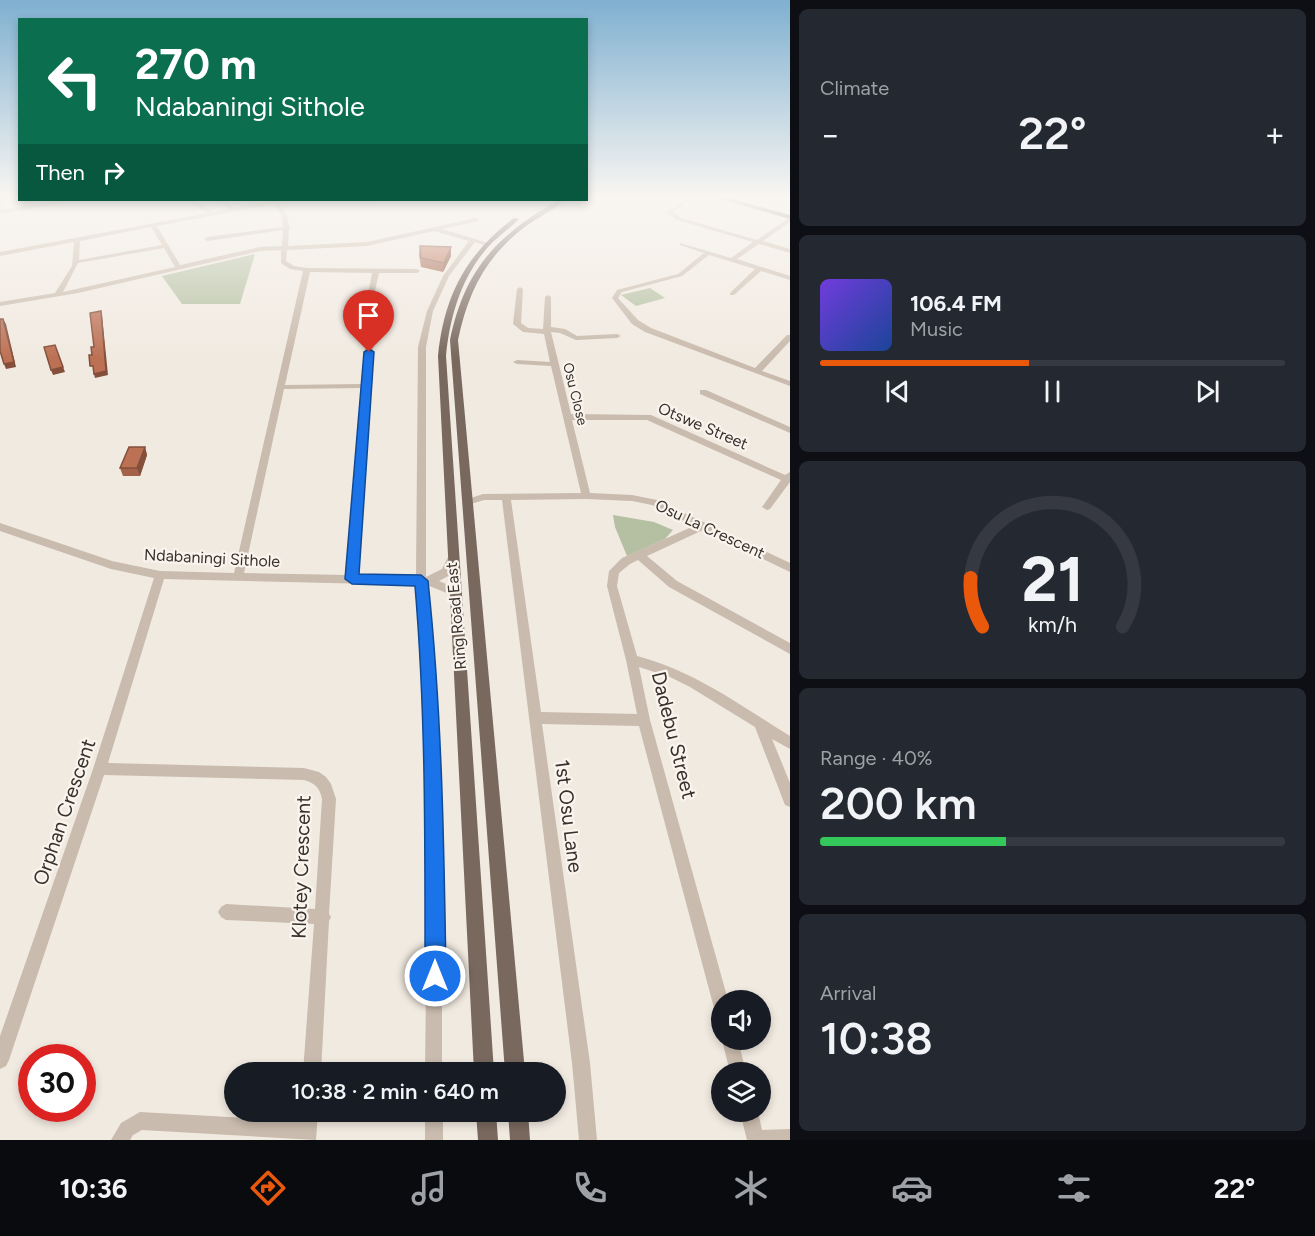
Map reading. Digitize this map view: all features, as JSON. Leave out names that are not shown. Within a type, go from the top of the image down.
[{"type":"main road","name":"Ring Road East","points":[[483,251],[460,282],[448,307],[442,335],[442,356],[452,560],[483,1062]]},
{"type":"main road","name":"Ring Road East","points":[[494,251],[471,284],[459,314],[454,340],[513,1062]]},
{"type":"main road","points":[[460,282],[471,284]]},
{"type":"main road","points":[[487,1122],[488,1140]]},
{"type":"main road","points":[[519,1122],[520,1140]]},
{"type":"street","points":[[0,254],[15,251]]},
{"type":"street","points":[[57,295],[76,262],[76,251]]},
{"type":"street","points":[[76,262],[136,251]]},
{"type":"street","points":[[168,251],[178,267]]},
{"type":"street","points":[[0,304],[57,295],[250,251]]},
{"type":"street","points":[[284,251],[283,262],[292,268],[417,271]]},
{"type":"street","points":[[434,1062],[435,804],[420,513],[422,347],[430,311],[446,276],[465,251]]},
{"type":"street","points":[[732,260],[743,251]]},
{"type":"street","points":[[790,278],[709,252],[684,273],[619,291],[615,295],[617,301],[635,322],[670,338],[790,384]]},
{"type":"street","points":[[732,294],[760,268]]},
{"type":"street","points":[[238,578],[283,387],[307,270]]},
{"type":"street","points":[[352,579],[370,335],[368,309],[376,270]]},
{"type":"street","points":[[520,289],[519,327],[526,330],[562,331],[576,338],[616,336]]},
{"type":"street","name":"Osu Close","points":[[548,297],[547,330],[553,364],[586,496]]},
{"type":"street","points":[[758,371],[790,337]]},
{"type":"street","points":[[517,362],[553,364]]},
{"type":"street","points":[[283,387],[366,386]]},
{"type":"street","points":[[703,392],[790,430]]},
{"type":"street","name":"Otswe Street","points":[[567,417],[648,417],[788,477],[767,507]]},
{"type":"street","name":"Osu La Crescent","points":[[467,496],[586,496],[632,498],[654,502],[790,568]]},
{"type":"street","name":"1st Osu Lane","points":[[506,497],[581,1063],[588,1140]]},
{"type":"street","name":"Dadebu Street","points":[[704,525],[626,561],[614,571],[612,586],[632,660],[644,720],[717,990]]},
{"type":"street","name":"Ndabaningi Sithole","points":[[0,527],[111,565],[160,575],[425,581],[454,592]]},
{"type":"street","points":[[639,555],[673,584],[790,649]]},
{"type":"street","points":[[425,581],[446,572],[452,560]]},
{"type":"street","name":"Orphan Crescent","points":[[0,1060],[100,770],[160,575]]},
{"type":"street","points":[[632,660],[653,664],[680,675],[790,742]]},
{"type":"street","points":[[536,718],[644,720]]},
{"type":"street","points":[[760,725],[790,800]]},
{"type":"street","name":"Klotey Crescent","points":[[100,770],[251,772],[315,776],[327,788],[329,799],[323,917],[313,1062]]},
{"type":"street","points":[[226,912],[323,917]]},
{"type":"street","points":[[120,1140],[127,1129],[140,1121],[307,1135]]},
{"type":"street","points":[[434,1122],[434,1140]]},
{"type":"street","points":[[752,1122],[756,1139],[790,1138]]},
{"type":"green space","points":[[255,254],[240,304],[182,304],[162,276]]},
{"type":"green space","points":[[650,288],[665,298],[636,306],[621,295]]},
{"type":"green space","points":[[613,515],[654,522],[673,530],[665,539],[627,556],[615,527]]},
{"type":"building","points":[[420,251],[449,251],[444,263],[421,258]]},
{"type":"building","points":[[101,311],[106,371],[94,374],[93,366],[90,366],[89,355],[92,355],[91,347],[94,347],[90,313]]},
{"type":"building","points":[[0,319],[3,319],[14,362],[4,364],[0,351]]},
{"type":"building","points":[[55,345],[63,367],[51,370],[44,347]]},
{"type":"building","points":[[129,447],[145,447],[137,468],[120,468]]},
{"type":"route","points":[[369,352],[352,579],[421,581],[430,675],[435,792],[435,976]]}]
